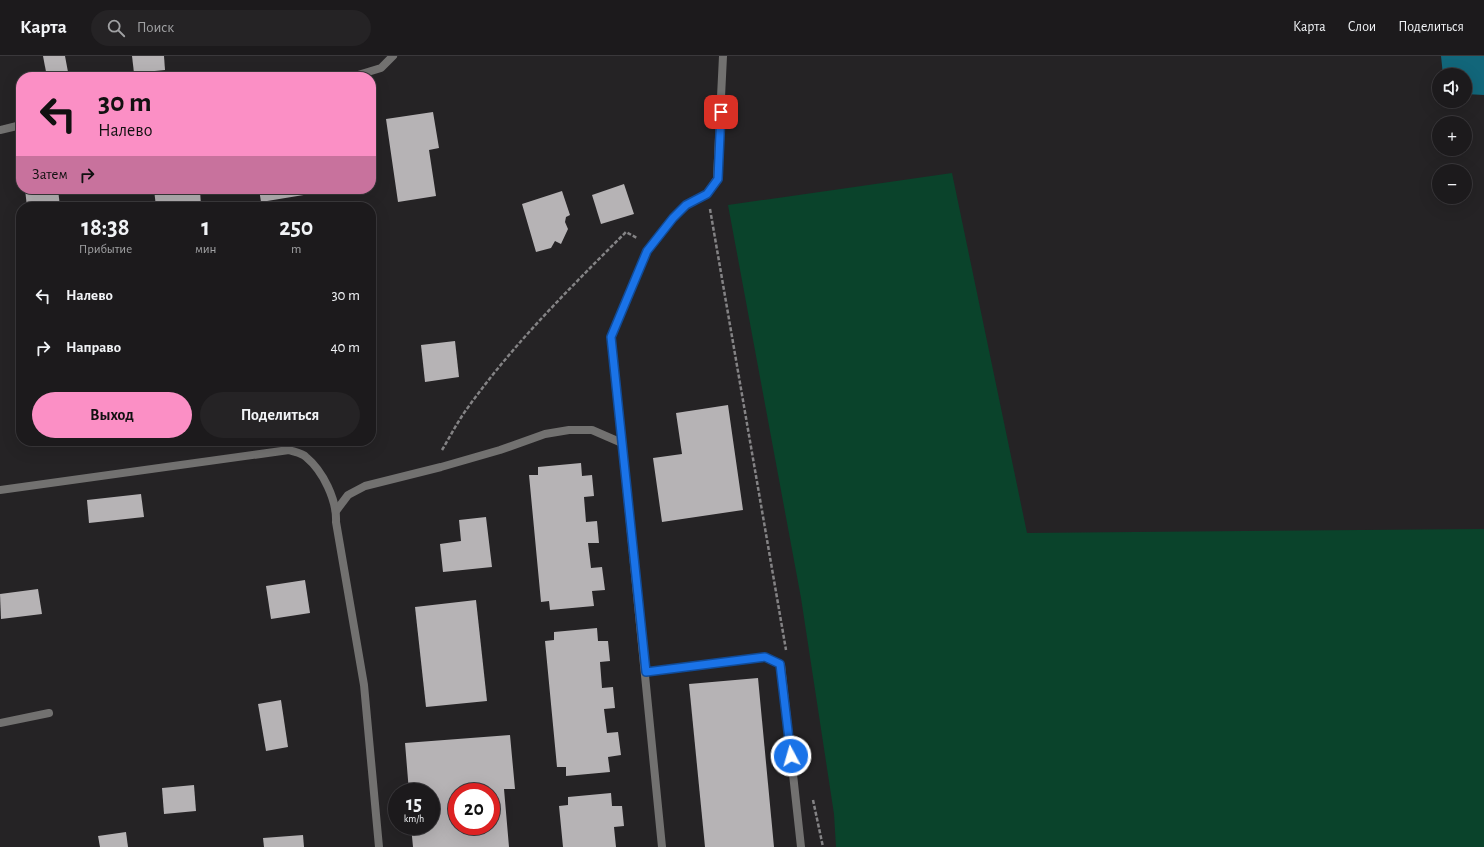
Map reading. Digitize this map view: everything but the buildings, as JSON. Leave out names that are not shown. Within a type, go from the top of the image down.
[{"type":"lane","points":[[368,72],[382,68],[393,56]]},
{"type":"lane","points":[[662,847],[646,672],[611,337],[649,249],[673,218],[686,205],[707,194],[718,179],[723,56]]},
{"type":"lane","points":[[0,130],[16,127]]},
{"type":"lane","points":[[336,511],[348,495],[365,486],[441,467],[500,450],[545,434],[569,430],[592,430],[622,443]]},
{"type":"lane","points":[[0,490],[289,450],[306,456],[319,471],[336,511],[336,522],[364,685],[379,847]]},
{"type":"lane","points":[[646,672],[765,657],[780,664],[801,847]]},
{"type":"lane","points":[[0,724],[49,713]]},
{"type":"path","points":[[707,194],[787,657]]},
{"type":"path","points":[[441,452],[469,406],[523,339],[567,291],[626,232],[649,249]]},
{"type":"path","points":[[812,795],[822,847]]},
{"type":"green space","points":[[952,173],[1027,533],[1484,529],[1484,847],[836,847],[834,814],[801,598],[728,205]]},
{"type":"water","points":[[1441,56],[1484,56],[1484,95],[1472,94],[1472,68],[1442,68]]},
{"type":"route","points":[[721,112],[718,179],[707,194],[686,205],[673,218],[647,251],[611,337],[646,672],[765,657],[780,664],[791,756]]}]
